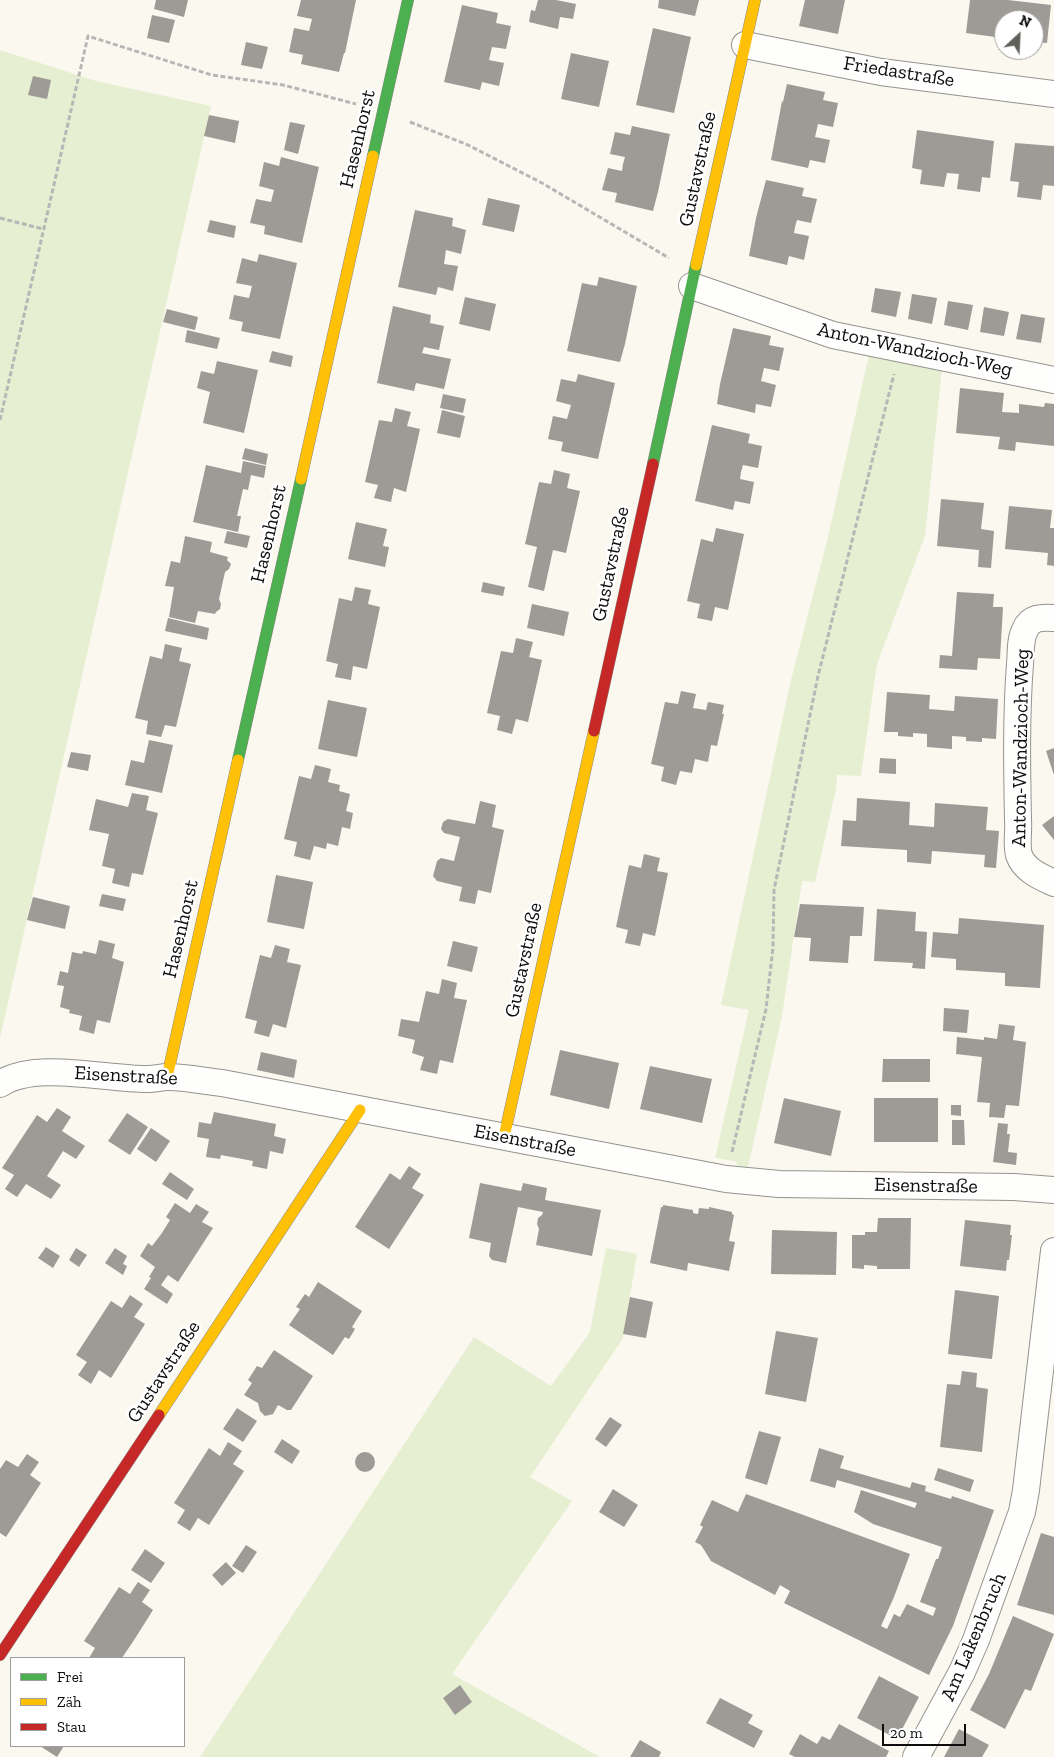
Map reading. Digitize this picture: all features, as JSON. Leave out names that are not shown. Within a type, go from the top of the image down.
[{"type":"street","name":"Hasenhorst","points":[[167,1077],[408,0]]},
{"type":"street","name":"Gustavstraße","points":[[504,1137],[754,0]]},
{"type":"street","name":"Friedastraße","points":[[745,45],[881,72],[1054,94]]},
{"type":"street","name":"Anton-Wandzioch-Weg","points":[[692,286],[833,335],[1054,380]]},
{"type":"street","name":"Anton-Wandzioch-Weg","points":[[1054,618],[1043,617],[1036,619],[1029,623],[1024,630],[1019,679],[1018,784],[1019,854],[1031,871],[1054,882]]},
{"type":"street","name":"Eisenstraße","points":[[0,1084],[6,1080],[48,1072],[149,1079],[167,1077],[222,1083],[726,1179],[780,1184],[1014,1187],[1054,1190]]},
{"type":"street","name":"Gustavstraße","points":[[0,1655],[360,1110]]},
{"type":"street","name":"Am Lakenbruch","points":[[916,1757],[966,1664],[1022,1512],[1054,1251]]},
{"type":"path","points":[[0,420],[88,36],[212,75],[283,85],[383,111],[468,145],[542,182],[672,260],[692,286]]},
{"type":"path","points":[[0,218],[43,229]]},
{"type":"path","points":[[726,1179],[766,1009],[773,947],[774,890],[818,676],[900,349]]},
{"type":"green space","points":[[0,50],[96,81],[211,106],[0,1038]]},
{"type":"green space","points":[[869,355],[942,368],[925,536],[877,664],[861,776],[837,775],[836,789],[815,882],[802,881],[782,1016],[748,1167],[738,1166],[735,1161],[715,1158],[749,1010],[721,1005],[791,680],[827,541]]},
{"type":"green space","points":[[606,1248],[637,1254],[623,1338],[530,1477],[572,1501],[452,1674],[600,1757],[200,1757],[474,1337],[551,1386],[590,1332]]},
{"type":"building","points":[[156,0],[188,0],[184,17],[154,9]]},
{"type":"building","points":[[301,0],[356,0],[339,72],[301,64],[303,55],[289,52],[294,28],[309,31],[312,19],[297,16]]},
{"type":"building","points":[[538,0],[556,0],[576,4],[573,19],[560,17],[558,29],[529,22],[531,10],[535,11]]},
{"type":"building","points":[[659,0],[699,0],[695,16],[658,8]]},
{"type":"building","points":[[805,0],[845,0],[838,34],[799,26]]},
{"type":"building","points":[[970,0],[1008,0],[1051,5],[1047,43],[1044,43],[1044,10],[994,10],[994,37],[966,33]]},
{"type":"building","points":[[462,5],[498,13],[496,23],[511,26],[506,49],[492,47],[489,60],[504,63],[499,86],[482,82],[480,90],[444,82]]},
{"type":"building","points":[[152,15],[175,20],[169,43],[147,38]]},
{"type":"building","points":[[653,28],[691,37],[674,113],[636,105]]},
{"type":"building","points":[[246,42],[268,47],[262,69],[241,65]]},
{"type":"building","points":[[571,53],[609,61],[599,107],[561,99]]},
{"type":"building","points":[[33,76],[51,80],[47,99],[28,95]]},
{"type":"building","points":[[787,84],[825,92],[823,100],[838,103],[833,127],[818,124],[815,137],[830,140],[825,163],[810,160],[808,168],[771,160]]},
{"type":"building","points":[[209,115],[239,121],[235,143],[204,136]]},
{"type":"building","points":[[290,122],[305,125],[298,154],[284,150]]},
{"type":"building","points":[[632,126],[670,134],[653,211],[615,202],[617,193],[602,190],[608,168],[622,171],[625,157],[610,154],[615,132],[630,135]]},
{"type":"building","points":[[917,130],[994,141],[990,178],[982,177],[980,192],[957,189],[959,174],[947,173],[944,187],[920,184],[922,170],[912,168]]},
{"type":"building","points":[[1015,143],[1054,146],[1054,186],[1043,185],[1041,200],[1017,197],[1019,182],[1010,181]]},
{"type":"building","points":[[281,157],[319,167],[302,243],[264,234],[265,226],[250,223],[256,199],[271,202],[274,190],[259,186],[264,162],[279,166]]},
{"type":"building","points":[[766,180],[804,188],[802,196],[817,199],[811,223],[797,220],[795,227],[794,233],[809,236],[804,260],[789,256],[787,265],[749,256]]},
{"type":"building","points":[[488,198],[520,205],[514,232],[482,225]]},
{"type":"building","points":[[415,210],[453,218],[452,226],[466,230],[461,254],[446,250],[444,264],[458,266],[453,291],[438,287],[436,295],[398,287]]},
{"type":"building","points":[[210,220],[236,226],[234,238],[207,232]]},
{"type":"building","points":[[259,254],[297,263],[280,339],[241,331],[243,322],[229,319],[234,295],[249,298],[252,286],[236,283],[242,258],[257,262]]},
{"type":"building","points":[[599,277],[637,286],[620,362],[567,351],[582,283],[597,286]]},
{"type":"building","points":[[875,288],[901,292],[896,317],[871,312]]},
{"type":"building","points":[[912,294],[937,298],[932,324],[908,319]]},
{"type":"building","points":[[465,297],[496,304],[490,331],[459,324]]},
{"type":"building","points":[[948,301],[973,305],[968,330],[944,325]]},
{"type":"building","points":[[393,306],[431,315],[430,323],[444,326],[439,350],[424,347],[422,353],[451,359],[444,389],[416,383],[414,391],[377,383]]},
{"type":"building","points":[[984,307],[1009,312],[1004,336],[980,332]]},
{"type":"building","points":[[167,309],[198,317],[195,330],[163,322]]},
{"type":"building","points":[[1021,314],[1045,318],[1041,343],[1016,339]]},
{"type":"building","points":[[733,328],[771,336],[769,345],[784,348],[779,371],[764,368],[761,381],[776,385],[771,407],[756,404],[755,413],[717,404]]},
{"type":"building","points":[[187,330],[220,338],[217,349],[185,342]]},
{"type":"building","points":[[272,351],[293,356],[291,367],[269,362]]},
{"type":"building","points":[[217,361],[258,370],[244,433],[203,423],[210,392],[197,388],[201,371],[214,374]]},
{"type":"building","points":[[578,374],[615,383],[598,459],[561,451],[563,442],[548,439],[553,416],[567,419],[571,405],[556,401],[561,379],[576,382]]},
{"type":"building","points":[[960,388],[1004,393],[1002,412],[1019,413],[1019,404],[1044,407],[1045,403],[1054,404],[1054,446],[1016,442],[1015,451],[998,449],[1000,437],[956,433]]},
{"type":"building","points":[[443,394],[466,399],[463,413],[440,408]]},
{"type":"building","points":[[395,408],[411,412],[407,426],[420,429],[406,492],[394,488],[391,502],[374,498],[378,485],[365,482],[379,420],[392,422]]},
{"type":"building","points":[[442,410],[465,416],[460,438],[437,433]]},
{"type":"building","points":[[712,425],[750,434],[748,443],[762,446],[758,468],[743,465],[741,472],[740,479],[754,482],[750,504],[735,501],[733,510],[695,501]]},
{"type":"building","points":[[245,448],[268,454],[266,465],[242,459]]},
{"type":"building","points":[[243,461],[266,466],[264,478],[251,475],[248,490],[243,489],[237,516],[241,516],[238,532],[193,522],[206,465],[241,473]]},
{"type":"building","points":[[554,470],[570,474],[567,488],[580,491],[566,553],[553,550],[544,591],[528,587],[537,547],[525,544],[539,482],[551,484]]},
{"type":"building","points":[[941,499],[984,503],[981,529],[994,531],[991,568],[978,567],[979,550],[937,546]]},
{"type":"building","points":[[1009,506],[1052,510],[1050,528],[1054,528],[1054,566],[1047,565],[1048,553],[1005,549]]},
{"type":"building","points":[[356,522],[387,529],[383,546],[389,547],[385,567],[348,559]]},
{"type":"building","points":[[716,528],[744,534],[728,610],[715,607],[712,621],[697,618],[700,604],[687,601],[701,539],[713,542]]},
{"type":"building","points":[[227,531],[250,536],[247,548],[224,543]]},
{"type":"building","points":[[185,536],[212,542],[210,552],[228,557],[227,560],[231,564],[225,572],[219,599],[220,609],[215,614],[198,611],[195,623],[169,617],[174,587],[165,586],[171,561],[180,563]]},
{"type":"building","points":[[483,582],[505,587],[503,596],[481,592]]},
{"type":"building","points":[[355,587],[371,590],[368,604],[380,607],[367,669],[353,666],[351,680],[335,677],[338,664],[326,661],[339,598],[352,601]]},
{"type":"building","points":[[957,592],[994,594],[993,607],[1003,607],[1000,659],[978,658],[977,670],[939,668],[940,655],[952,656]]},
{"type":"building","points":[[532,604],[569,612],[564,636],[527,628]]},
{"type":"building","points":[[168,618],[209,628],[207,640],[165,631]]},
{"type":"building","points":[[516,638],[533,642],[529,657],[542,660],[528,722],[516,719],[512,734],[497,730],[500,716],[487,713],[501,651],[513,653]]},
{"type":"building","points":[[165,644],[182,648],[179,661],[191,664],[176,727],[165,725],[161,737],[146,734],[148,721],[135,718],[150,656],[162,659]]},
{"type":"building","points":[[681,691],[696,694],[693,708],[706,710],[708,702],[724,705],[722,714],[724,714],[717,746],[711,745],[708,762],[695,759],[692,773],[680,771],[676,785],[661,781],[664,767],[651,764],[665,702],[678,704]]},
{"type":"building","points":[[887,692],[930,695],[929,709],[954,711],[955,696],[998,699],[996,739],[982,738],[982,742],[966,741],[966,737],[952,736],[952,749],[927,747],[927,734],[913,733],[913,737],[898,736],[898,732],[884,732]]},
{"type":"building","points":[[328,700],[367,708],[357,757],[318,749]]},
{"type":"building","points":[[149,740],[173,745],[162,793],[125,785],[131,760],[144,763]]},
{"type":"building","points":[[1054,748],[1054,775],[1046,751]]},
{"type":"building","points":[[71,752],[91,755],[88,771],[67,767]]},
{"type":"building","points":[[880,758],[896,759],[896,774],[879,773]]},
{"type":"building","points":[[315,765],[331,769],[328,782],[340,785],[339,791],[350,794],[346,811],[353,813],[350,829],[342,827],[338,846],[327,843],[326,849],[314,846],[310,860],[294,856],[297,842],[284,839],[299,776],[311,779]]},
{"type":"building","points":[[132,793],[149,796],[146,810],[158,813],[143,875],[132,873],[129,887],[112,883],[115,869],[102,866],[109,834],[89,830],[96,799],[128,807]]},
{"type":"building","points":[[857,798],[910,802],[909,825],[934,827],[935,803],[988,807],[986,830],[999,831],[996,868],[984,867],[985,855],[932,851],[931,864],[907,862],[907,850],[841,846],[843,820],[856,821]]},
{"type":"building","points":[[480,801],[496,805],[492,827],[504,830],[491,893],[478,890],[475,904],[459,901],[462,887],[437,881],[433,876],[437,861],[441,858],[454,861],[460,837],[444,833],[441,829],[443,822],[448,819],[475,824]]},
{"type":"building","points":[[1054,816],[1054,840],[1042,825]]},
{"type":"building","points":[[644,854],[660,858],[657,871],[668,873],[655,936],[643,933],[640,946],[625,943],[628,930],[616,927],[629,865],[641,868]]},
{"type":"building","points":[[276,875],[313,882],[304,929],[267,922]]},
{"type":"building","points":[[102,894],[126,899],[123,911],[99,906]]},
{"type":"building","points":[[33,897],[70,906],[65,929],[27,920]]},
{"type":"building","points":[[800,904],[864,907],[862,936],[850,936],[848,963],[809,961],[811,938],[794,937]]},
{"type":"building","points":[[877,909],[916,912],[915,931],[927,932],[925,969],[912,968],[913,963],[874,961]]},
{"type":"building","points":[[959,918],[1044,925],[1040,988],[1005,986],[1005,973],[956,970],[956,959],[931,957],[933,932],[958,934]]},
{"type":"building","points":[[99,940],[115,944],[112,958],[124,962],[110,1023],[97,1020],[94,1034],[79,1030],[82,1016],[69,1013],[70,1010],[60,1007],[64,986],[57,985],[60,971],[68,973],[72,952],[82,954],[83,951],[96,954]]},
{"type":"building","points":[[453,941],[478,947],[472,972],[447,966]]},
{"type":"building","points":[[275,945],[290,949],[287,962],[301,965],[286,1028],[273,1024],[269,1037],[254,1033],[257,1021],[245,1018],[260,955],[271,958]]},
{"type":"building","points":[[442,979],[457,983],[454,998],[467,1000],[453,1063],[440,1060],[437,1074],[420,1070],[424,1057],[412,1053],[415,1040],[398,1036],[401,1019],[419,1022],[426,991],[439,994]]},
{"type":"building","points":[[944,1008],[969,1010],[967,1033],[943,1031]]},
{"type":"building","points":[[999,1024],[1015,1026],[1013,1040],[1026,1042],[1019,1106],[1006,1105],[1004,1118],[989,1117],[990,1103],[977,1102],[982,1057],[956,1054],[957,1037],[984,1040],[984,1037],[997,1039]]},
{"type":"building","points":[[560,1050],[619,1063],[609,1109],[550,1095]]},
{"type":"building","points":[[261,1052],[297,1060],[294,1078],[257,1070]]},
{"type":"building","points":[[883,1059],[930,1059],[930,1082],[882,1082]]},
{"type":"building","points":[[650,1066],[712,1079],[702,1123],[640,1109]]},
{"type":"building","points":[[784,1098],[841,1111],[831,1156],[774,1143]]},
{"type":"building","points":[[874,1098],[938,1098],[938,1142],[874,1142]]},
{"type":"building","points":[[951,1105],[961,1105],[961,1116],[951,1115]]},
{"type":"building","points":[[57,1108],[71,1117],[62,1131],[85,1146],[76,1159],[63,1151],[47,1176],[61,1185],[51,1199],[26,1184],[17,1197],[5,1189],[14,1175],[2,1168],[37,1115],[47,1122]]},
{"type":"building","points":[[214,1112],[276,1124],[274,1136],[286,1139],[283,1154],[270,1151],[267,1169],[252,1166],[253,1161],[221,1155],[220,1159],[206,1157],[209,1139],[197,1137],[199,1122],[211,1124]]},
{"type":"building","points":[[127,1113],[148,1127],[130,1155],[108,1141]]},
{"type":"building","points":[[952,1120],[964,1120],[965,1145],[952,1145]]},
{"type":"building","points":[[998,1123],[1008,1124],[1007,1134],[1010,1134],[1008,1152],[1017,1153],[1016,1165],[993,1162]]},
{"type":"building","points":[[151,1128],[170,1141],[156,1162],[137,1149]]},
{"type":"building","points":[[409,1166],[421,1174],[412,1188],[424,1195],[389,1249],[355,1227],[390,1173],[400,1180]]},
{"type":"building","points":[[170,1172],[194,1189],[187,1200],[162,1184]]},
{"type":"building","points":[[480,1183],[521,1191],[523,1183],[547,1188],[545,1200],[601,1210],[592,1256],[536,1245],[539,1229],[537,1224],[538,1218],[543,1212],[518,1207],[506,1263],[492,1260],[489,1256],[491,1243],[469,1238]]},
{"type":"building","points":[[175,1203],[190,1213],[196,1204],[209,1212],[202,1222],[213,1228],[178,1282],[168,1275],[161,1285],[173,1294],[167,1304],[144,1289],[155,1267],[140,1256],[148,1243],[152,1246],[162,1233],[170,1220],[166,1217]]},
{"type":"building","points":[[663,1205],[693,1210],[693,1213],[698,1214],[699,1208],[709,1209],[709,1207],[732,1212],[734,1215],[729,1241],[735,1242],[729,1271],[688,1263],[687,1271],[650,1263],[661,1207]]},
{"type":"building","points":[[878,1218],[911,1218],[910,1269],[877,1269],[877,1266],[864,1265],[864,1269],[852,1268],[852,1235],[865,1235],[865,1232],[877,1232]]},
{"type":"building","points":[[965,1220],[1011,1225],[1010,1235],[1012,1235],[1006,1271],[960,1266]]},
{"type":"building","points":[[772,1230],[837,1232],[836,1275],[771,1274]]},
{"type":"building","points":[[46,1247],[60,1256],[53,1268],[38,1258]]},
{"type":"building","points":[[76,1248],[87,1255],[79,1267],[69,1260]]},
{"type":"building","points":[[115,1248],[127,1256],[123,1264],[127,1266],[123,1275],[105,1263]]},
{"type":"building","points":[[318,1282],[362,1311],[352,1327],[355,1329],[349,1339],[345,1337],[333,1355],[289,1325],[300,1309],[296,1307],[305,1294],[309,1297]]},
{"type":"building","points":[[955,1290],[999,1296],[992,1359],[948,1354]]},
{"type":"building","points":[[130,1295],[143,1304],[134,1317],[145,1324],[111,1378],[99,1370],[91,1384],[78,1375],[87,1362],[76,1355],[111,1301],[122,1308]]},
{"type":"building","points":[[630,1297],[653,1302],[646,1338],[623,1334]]},
{"type":"building","points":[[776,1331],[818,1338],[806,1402],[765,1394]]},
{"type":"building","points":[[274,1350],[313,1376],[291,1410],[278,1405],[273,1414],[265,1416],[260,1411],[258,1403],[244,1395],[252,1383],[248,1380],[257,1366],[262,1368]]},
{"type":"building","points":[[962,1371],[977,1373],[976,1387],[988,1389],[982,1452],[940,1447],[947,1384],[960,1385]]},
{"type":"building","points":[[237,1408],[257,1421],[243,1442],[223,1429]]},
{"type":"building","points":[[610,1417],[622,1425],[606,1447],[595,1439]]},
{"type":"building","points":[[759,1431],[781,1437],[767,1485],[745,1478]]},
{"type":"building","points":[[282,1439],[300,1451],[292,1464],[274,1452]]},
{"type":"building","points":[[228,1442],[242,1451],[233,1464],[244,1471],[209,1525],[198,1518],[190,1531],[177,1523],[185,1510],[174,1503],[209,1448],[220,1456]]},
{"type":"building","points":[[819,1448],[844,1456],[840,1468],[910,1488],[912,1482],[926,1486],[925,1491],[951,1499],[952,1496],[994,1510],[953,1626],[929,1675],[784,1603],[790,1591],[780,1585],[775,1595],[711,1561],[701,1545],[695,1542],[703,1527],[700,1525],[712,1500],[738,1512],[746,1494],[910,1554],[881,1626],[887,1629],[894,1614],[900,1617],[907,1604],[933,1616],[936,1608],[920,1602],[942,1547],[873,1524],[854,1512],[861,1490],[915,1508],[917,1503],[837,1480],[835,1488],[810,1481]]},
{"type":"building","points":[[365,1452],[372,1455],[375,1462],[372,1469],[365,1472],[358,1469],[355,1462],[358,1455]]},
{"type":"building","points":[[27,1454],[39,1462],[30,1475],[41,1483],[6,1537],[0,1533],[0,1469],[6,1460],[18,1467]]},
{"type":"building","points":[[938,1468],[974,1480],[970,1492],[934,1480]]},
{"type":"building","points":[[613,1489],[638,1505],[624,1527],[599,1512]]},
{"type":"building","points":[[1041,1533],[1054,1537],[1054,1615],[1017,1605]]},
{"type":"building","points":[[246,1545],[257,1552],[243,1573],[232,1566]]},
{"type":"building","points":[[145,1549],[165,1563],[151,1583],[131,1570]]},
{"type":"building","points":[[226,1562],[236,1573],[222,1586],[212,1575]]},
{"type":"building","points":[[138,1582],[150,1590],[142,1602],[153,1610],[136,1637],[123,1657],[90,1657],[95,1648],[84,1641],[119,1587],[130,1594]]},
{"type":"building","points":[[1013,1616],[1054,1634],[1031,1691],[1025,1689],[1005,1729],[970,1710],[989,1674]]},
{"type":"building","points":[[879,1676],[919,1697],[897,1739],[857,1718]]},
{"type":"building","points":[[460,1685],[472,1702],[455,1715],[443,1698]]},
{"type":"building","points":[[720,1698],[753,1715],[748,1723],[763,1731],[754,1748],[706,1723]]},
{"type":"building","points":[[839,1724],[889,1751],[886,1757],[795,1757],[789,1754],[800,1734],[817,1744],[822,1736],[830,1740]]},
{"type":"building","points":[[959,1729],[989,1745],[982,1757],[944,1757]]},
{"type":"building","points":[[640,1740],[661,1752],[659,1757],[630,1757]]},
{"type":"building","points":[[42,1747],[63,1747],[57,1757]]},
{"type":"traffic: fast","points":[[373,156],[408,0]]},
{"type":"traffic: fast","points":[[653,464],[696,265]]},
{"type":"traffic: fast","points":[[238,760],[301,479]]},
{"type":"traffic: slow","points":[[696,265],[755,0]]},
{"type":"traffic: slow","points":[[301,479],[373,156]]},
{"type":"traffic: slow","points":[[504,1137],[594,731]]},
{"type":"traffic: slow","points":[[167,1077],[238,760]]},
{"type":"traffic: slow","points":[[159,1415],[360,1110]]},
{"type":"traffic: jam","points":[[594,731],[653,464]]},
{"type":"traffic: jam","points":[[0,1655],[159,1415]]}]
